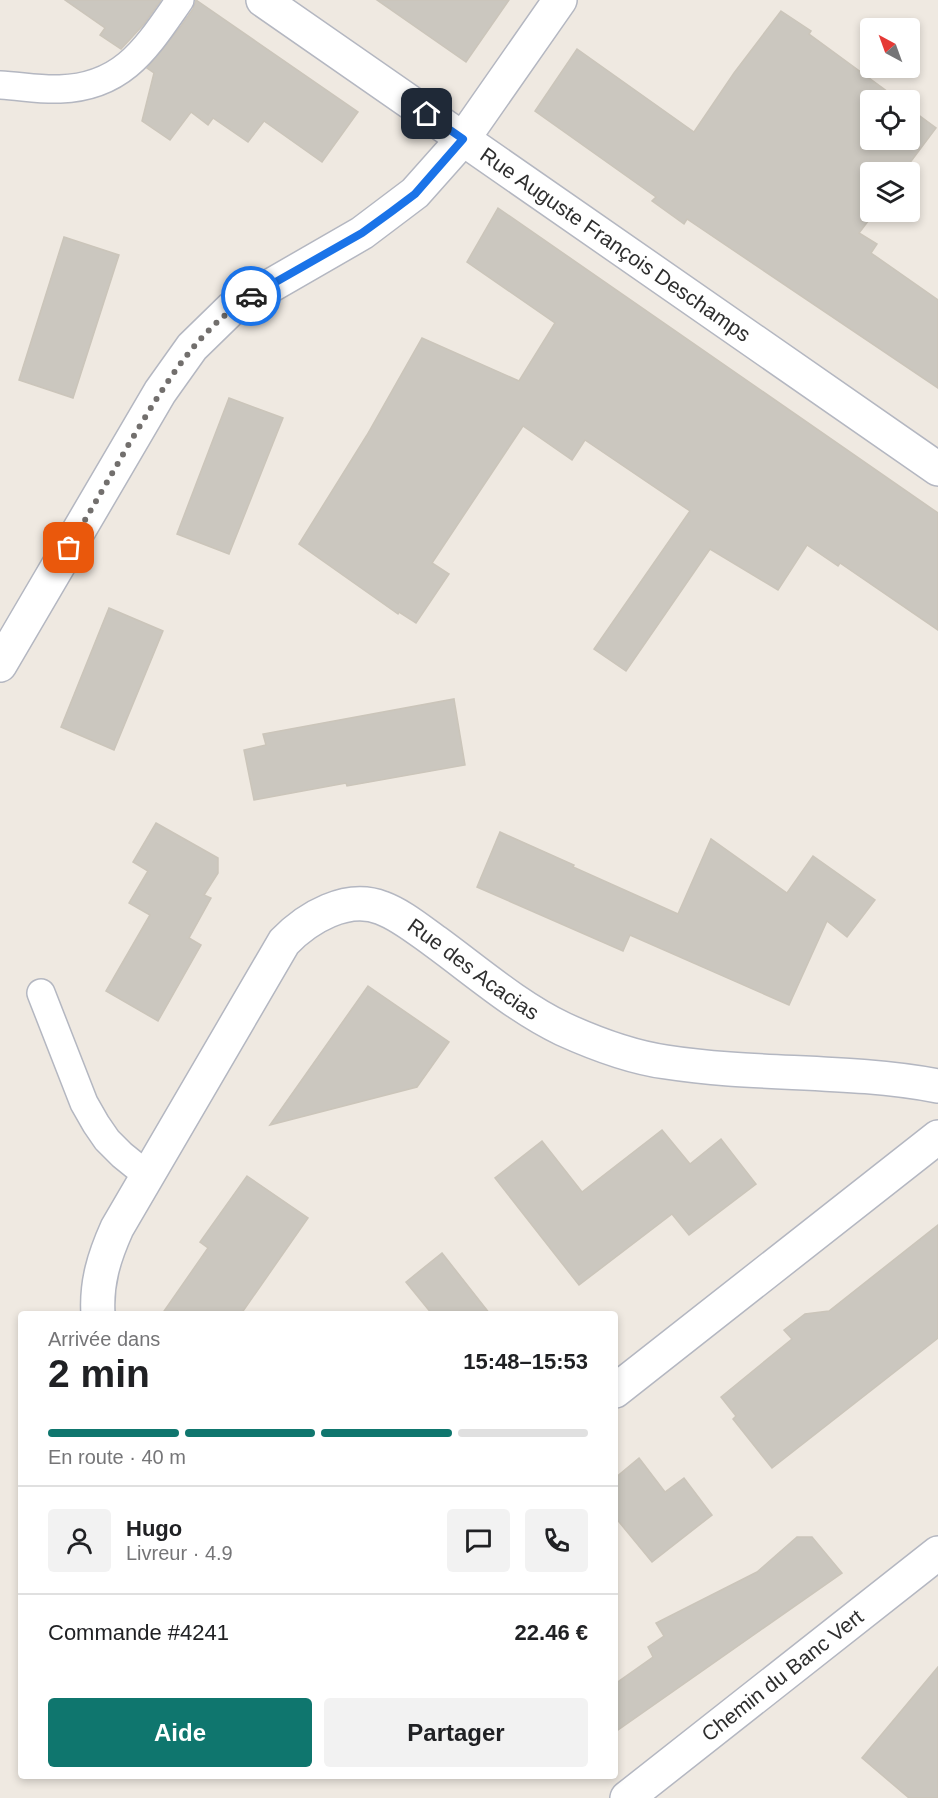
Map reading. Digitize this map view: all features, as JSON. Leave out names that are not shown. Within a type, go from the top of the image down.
[{"type":"street","name":"Rue Auguste François Deschamps","points":[[263,0],[938,469]]},
{"type":"street","points":[[0,665],[160,392],[192,347],[232,308],[362,233],[415,194],[463,139],[560,0]]},
{"type":"street","name":"Rue des Acacias","points":[[98,1311],[97,1294],[108,1249],[117,1228],[284,942],[297,928],[328,911],[347,906],[381,907],[415,927],[530,1011],[589,1041],[619,1052],[667,1062],[880,1078],[938,1086]]},
{"type":"street","points":[[618,1389],[938,1137]]},
{"type":"street","name":"Chemin du Banc Vert","points":[[627,1798],[938,1553]]},
{"type":"lane","points":[[0,85],[59,89],[99,82],[123,71],[141,53],[180,0]]},
{"type":"lane","points":[[40,993],[84,1103],[96,1124],[107,1140],[122,1155],[148,1176]]},
{"type":"building","points":[[65,0],[161,0],[144,24],[121,49],[100,35],[105,28]]},
{"type":"building","points":[[196,0],[358,112],[322,162],[264,121],[248,142],[213,118],[208,125],[191,112],[170,140],[142,121],[154,73],[147,68],[181,26],[193,9]]},
{"type":"building","points":[[377,0],[509,0],[466,62]]},
{"type":"building","points":[[781,11],[811,31],[809,34],[860,71],[860,78],[869,78],[885,90],[860,90],[860,150],[920,150],[910,162],[860,162],[860,222],[867,222],[859,233],[877,244],[871,253],[938,300],[938,388],[687,219],[684,224],[652,201],[656,197],[535,111],[577,49],[694,132],[734,73]]},
{"type":"building","points":[[920,116],[936,128],[920,149]]},
{"type":"building","points":[[498,208],[938,513],[938,630],[840,563],[838,566],[807,545],[778,590],[710,549],[626,671],[594,649],[690,511],[585,440],[572,460],[523,426],[432,563],[449,574],[416,623],[399,612],[398,614],[299,544],[367,435],[422,338],[519,381],[555,323],[467,262]]},
{"type":"building","points":[[64,237],[119,255],[73,398],[19,380]]},
{"type":"building","points":[[229,398],[283,418],[229,554],[177,534]]},
{"type":"building","points":[[109,608],[163,631],[114,750],[61,727]]},
{"type":"building","points":[[454,699],[465,765],[254,800],[244,750],[266,745],[263,734]]},
{"type":"building","points":[[156,823],[218,858],[218,873],[204,895],[211,898],[189,938],[201,945],[158,1021],[106,991],[150,915],[129,903],[148,871],[133,862]]},
{"type":"building","points":[[500,832],[678,914],[711,839],[787,893],[813,856],[875,900],[847,937],[827,921],[789,1005],[630,935],[623,951],[477,887]]},
{"type":"building","points":[[368,986],[449,1042],[417,1087],[270,1125]]},
{"type":"building","points":[[662,1130],[690,1164],[721,1139],[756,1184],[689,1235],[672,1214],[579,1285],[495,1178],[542,1141],[582,1192]]},
{"type":"building","points":[[247,1176],[308,1218],[243,1311],[164,1311],[208,1248],[200,1242]]},
{"type":"building","points":[[938,1225],[938,1338],[772,1468],[733,1419],[736,1416],[721,1397],[792,1339],[784,1330],[805,1314],[829,1311]]},
{"type":"building","points":[[442,1253],[488,1311],[430,1311],[406,1282]]},
{"type":"building","points":[[639,1458],[665,1492],[684,1478],[712,1515],[652,1562],[618,1521],[618,1476]]},
{"type":"building","points":[[797,1537],[812,1537],[842,1573],[618,1730],[618,1682],[653,1657],[648,1647],[664,1636],[656,1623],[757,1572]]},
{"type":"building","points":[[938,1667],[938,1798],[909,1798],[862,1758]]},
{"type":"way so far","points":[[69,548],[176,368],[213,325],[232,308],[251,296]]},
{"type":"route","points":[[251,296],[362,233],[415,194],[463,139],[427,114]]}]
